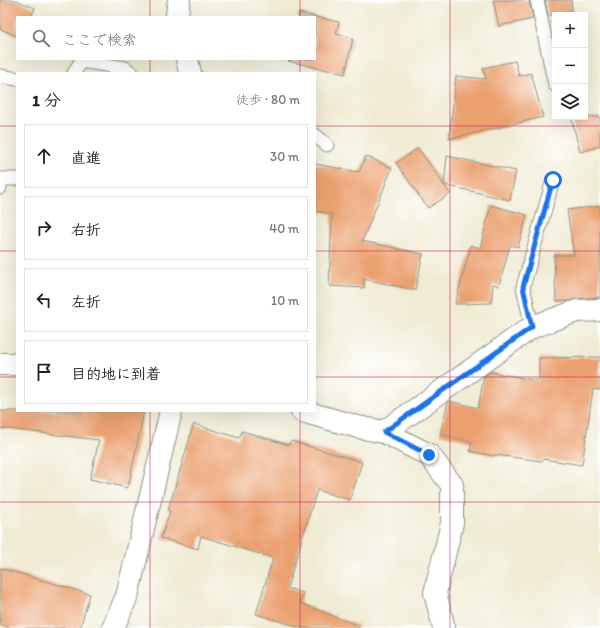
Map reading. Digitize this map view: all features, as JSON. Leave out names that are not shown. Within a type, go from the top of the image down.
[{"type":"street","points":[[178,16],[179,0]]},
{"type":"street","points":[[187,60],[190,72]]},
{"type":"street","points":[[384,432],[532,327],[577,311],[600,310]]},
{"type":"street","points":[[0,364],[16,364]]},
{"type":"street","points":[[113,628],[127,596],[171,412]]},
{"type":"street","points":[[306,412],[358,427],[384,432],[429,455],[452,485],[452,523],[435,593],[444,628]]},
{"type":"lane","points":[[537,0],[555,84]]},
{"type":"lane","points":[[75,72],[81,61],[125,68],[131,72]]},
{"type":"lane","points":[[0,76],[16,79]]},
{"type":"lane","points":[[316,136],[327,145]]},
{"type":"lane","points":[[0,188],[1,179],[16,179]]},
{"type":"lane","points":[[532,327],[523,287],[553,180]]},
{"type":"building","points":[[0,0],[16,0],[35,8],[31,16],[16,16],[16,36],[0,29]]},
{"type":"building","points":[[493,0],[529,0],[533,19],[499,26]]},
{"type":"building","points":[[545,0],[571,0],[572,10],[552,12],[552,15],[548,16]]},
{"type":"building","points":[[299,13],[312,16],[298,16]]},
{"type":"building","points":[[316,17],[339,22],[336,34],[353,38],[345,74],[288,61],[316,60]]},
{"type":"building","points":[[515,61],[519,76],[531,73],[543,117],[449,139],[456,76],[486,79],[483,68]]},
{"type":"building","points":[[588,117],[600,117],[600,146],[580,152],[572,120],[588,120]]},
{"type":"building","points":[[418,148],[450,194],[428,208],[396,163]]},
{"type":"building","points":[[366,156],[392,168],[362,241],[423,254],[415,290],[364,279],[364,288],[329,286],[332,214],[316,211],[316,164],[359,172]]},
{"type":"building","points":[[447,156],[516,171],[510,200],[444,185]]},
{"type":"building","points":[[491,205],[527,215],[518,247],[510,245],[499,286],[493,284],[491,303],[455,304],[471,245],[480,248]]},
{"type":"building","points":[[600,206],[600,297],[556,301],[554,255],[574,255],[567,210]]},
{"type":"building","points":[[600,357],[600,390],[593,389],[582,465],[543,459],[543,461],[494,456],[470,451],[472,442],[440,434],[448,402],[478,408],[484,376],[491,372],[539,381],[539,358]]},
{"type":"building","points":[[0,411],[144,412],[128,488],[90,479],[99,440],[0,428]]},
{"type":"building","points":[[194,424],[239,438],[242,431],[289,445],[291,441],[362,462],[350,500],[317,490],[287,588],[303,593],[300,603],[359,626],[359,628],[302,628],[256,614],[273,558],[201,536],[198,549],[161,538]]},
{"type":"building","points":[[0,568],[90,594],[80,628],[12,628],[0,625]]},
{"type":"route","points":[[429,455],[384,432],[532,327],[523,287],[553,180]]}]
